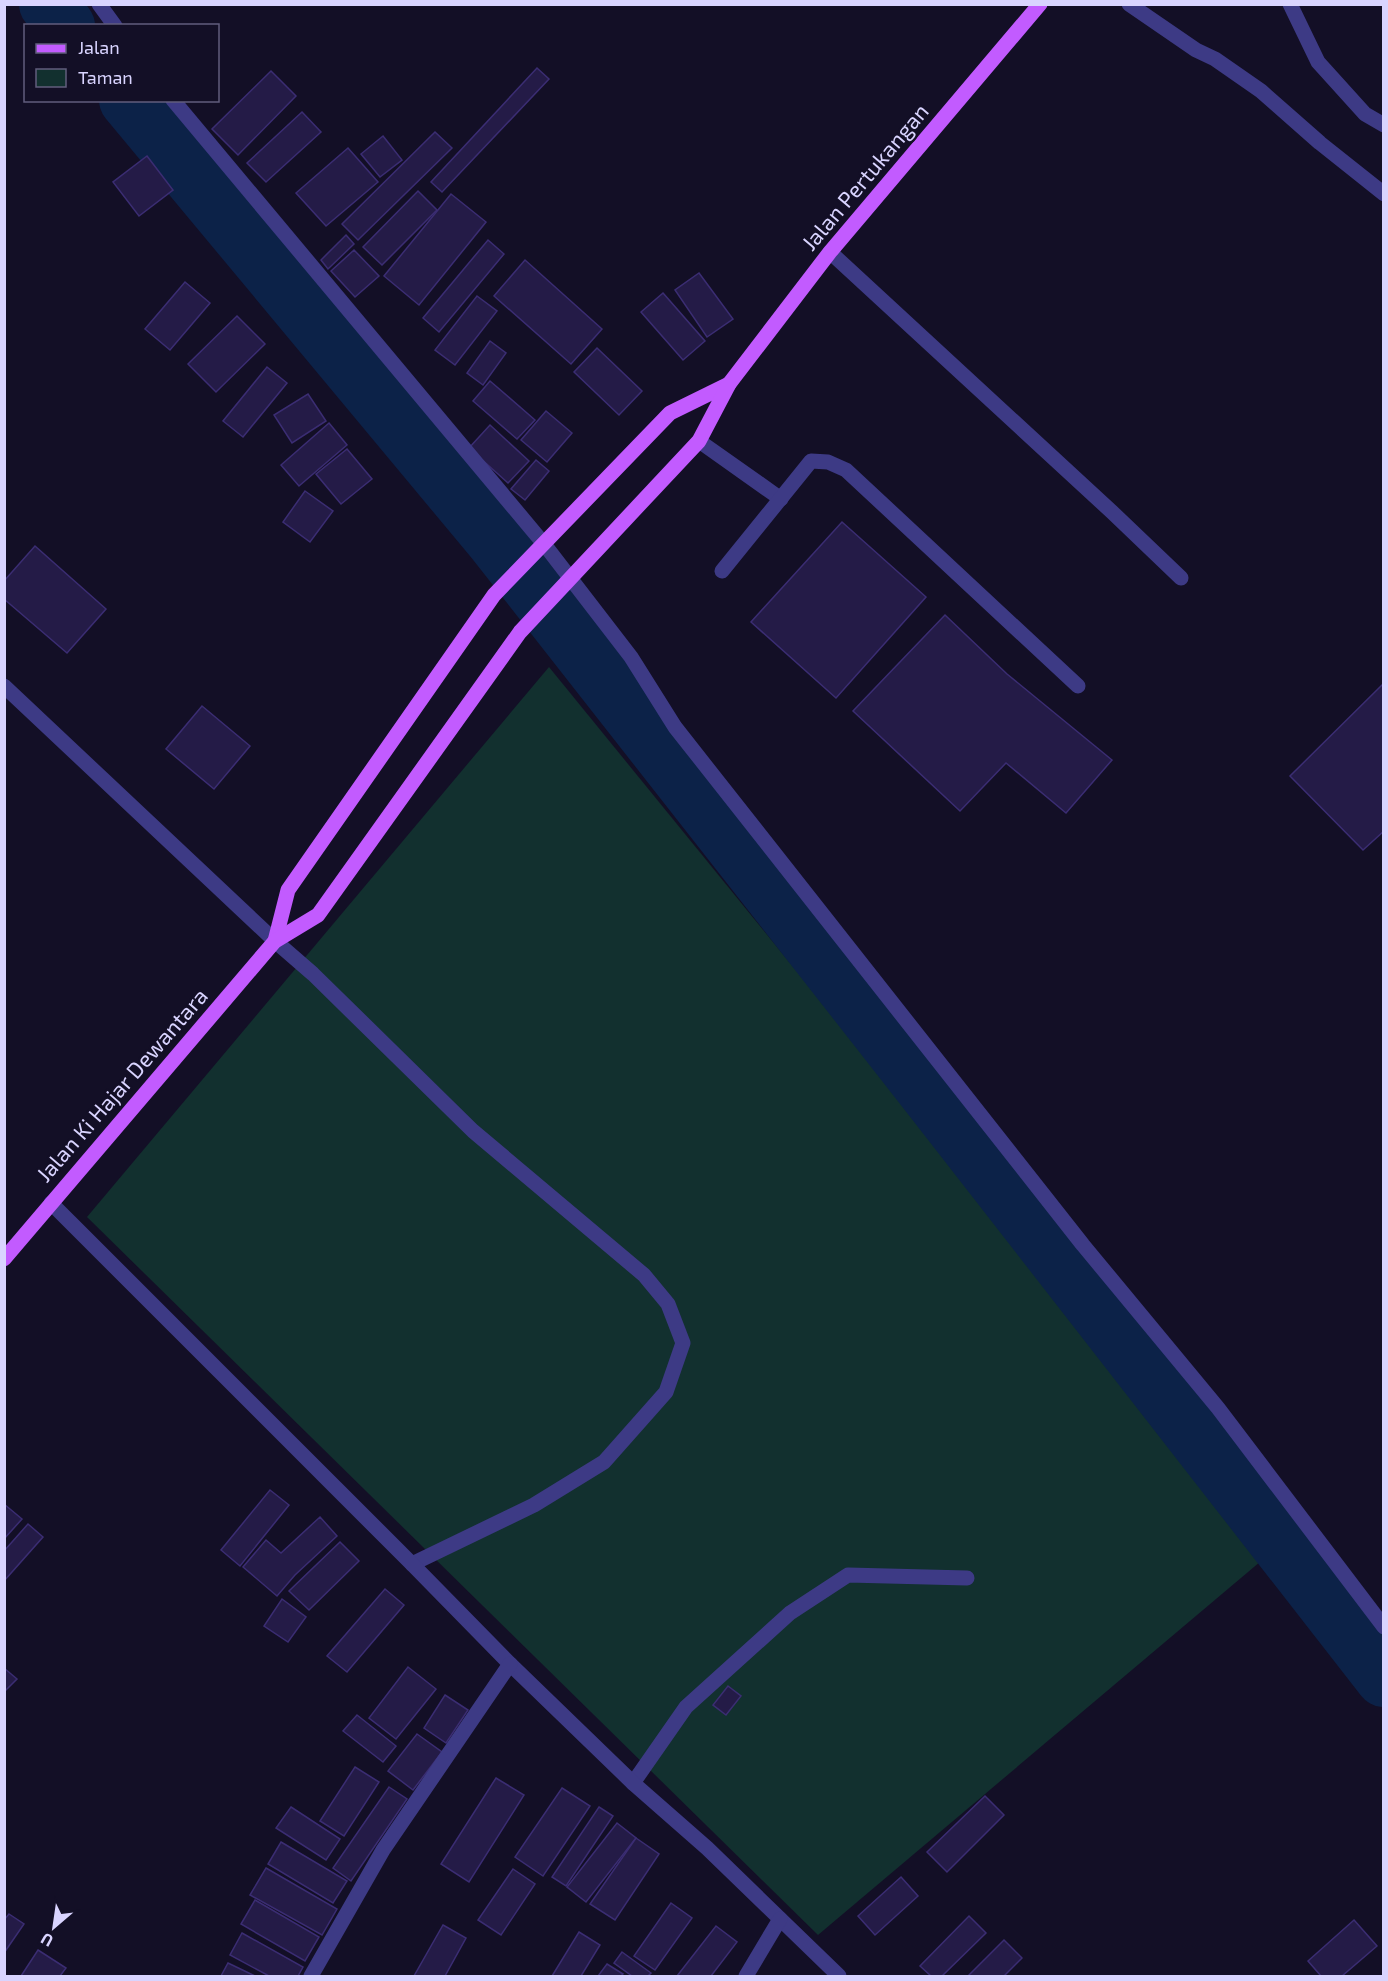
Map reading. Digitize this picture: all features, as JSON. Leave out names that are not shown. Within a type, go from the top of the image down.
[{"type":"main road","name":"Jalan Pertukangan","points":[[520,632],[699,441],[729,384],[830,252],[1040,4]]},
{"type":"main road","name":"Jalan Pertukangan","points":[[494,596],[670,413],[729,384]]},
{"type":"main road","name":"Jalan Ki Hajar Dewantara","points":[[275,941],[288,890],[494,596]]},
{"type":"main road","name":"Jalan Ki Hajar Dewantara","points":[[4,1259],[275,941],[318,915],[520,632]]},
{"type":"street","points":[[99,4],[114,24]]},
{"type":"street","points":[[1129,4],[1261,91],[1383,194]]},
{"type":"street","points":[[1290,4],[1318,63],[1365,114],[1383,125]]},
{"type":"street","points":[[176,102],[544,544],[631,657],[675,727],[1083,1245],[1218,1408],[1383,1627]]},
{"type":"street","points":[[830,252],[1104,504],[1181,578]]},
{"type":"street","points":[[699,441],[780,499]]},
{"type":"street","points":[[722,571],[811,461],[828,462],[846,470],[1078,686]]},
{"type":"street","points":[[4,686],[313,974],[473,1131],[644,1275],[668,1304],[682,1342],[666,1392],[604,1462],[534,1505],[412,1564]]},
{"type":"street","points":[[51,1203],[510,1664],[633,1783],[707,1848],[838,1977]]},
{"type":"street","points":[[633,1783],[686,1707],[790,1613],[848,1575],[967,1578]]},
{"type":"street","points":[[311,1977],[383,1850],[510,1664]]},
{"type":"street","points":[[746,1977],[780,1919]]},
{"type":"green space","points":[[549,667],[975,1190],[1267,1556],[818,1935],[87,1217]]},
{"type":"building","points":[[537,68],[549,79],[442,192],[431,182]]},
{"type":"building","points":[[271,71],[296,96],[238,155],[212,129]]},
{"type":"building","points":[[302,112],[321,132],[266,182],[247,163]]},
{"type":"building","points":[[435,132],[452,148],[358,240],[342,224]]},
{"type":"building","points":[[383,136],[402,160],[380,177],[361,154]]},
{"type":"building","points":[[348,148],[378,182],[326,226],[296,193]]},
{"type":"building","points":[[147,156],[173,190],[139,216],[113,182]]},
{"type":"building","points":[[418,191],[437,210],[382,265],[363,247]]},
{"type":"building","points":[[451,194],[486,222],[419,305],[384,276]]},
{"type":"building","points":[[346,235],[354,244],[328,269],[321,260]]},
{"type":"building","points":[[488,240],[504,254],[439,332],[423,318]]},
{"type":"building","points":[[354,250],[379,276],[355,297],[331,271]]},
{"type":"building","points":[[525,260],[602,329],[571,364],[494,296]]},
{"type":"building","points":[[699,273],[733,319],[707,337],[675,290]]},
{"type":"building","points":[[185,282],[210,303],[170,350],[145,329]]},
{"type":"building","points":[[663,293],[705,341],[683,360],[641,312]]},
{"type":"building","points":[[477,296],[497,311],[455,365],[435,350]]},
{"type":"building","points":[[237,316],[265,344],[216,392],[188,364]]},
{"type":"building","points":[[490,341],[506,353],[483,385],[467,373]]},
{"type":"building","points":[[597,348],[642,391],[619,415],[574,372]]},
{"type":"building","points":[[267,367],[287,383],[243,437],[223,421]]},
{"type":"building","points":[[490,381],[535,420],[517,439],[473,401]]},
{"type":"building","points":[[308,394],[326,421],[292,443],[274,415]]},
{"type":"building","points":[[546,411],[572,433],[547,462],[521,440]]},
{"type":"building","points":[[329,423],[347,445],[299,486],[281,465]]},
{"type":"building","points":[[490,425],[529,461],[508,483],[469,448]]},
{"type":"building","points":[[347,449],[372,479],[341,504],[316,474]]},
{"type":"building","points":[[536,460],[549,471],[525,500],[511,489]]},
{"type":"building","points":[[305,491],[333,511],[310,542],[283,522]]},
{"type":"building","points":[[842,522],[926,597],[836,698],[751,622]]},
{"type":"building","points":[[35,546],[106,609],[67,653],[4,599],[4,581]]},
{"type":"building","points":[[945,615],[1007,674],[1112,760],[1066,813],[1006,763],[960,811],[853,711]]},
{"type":"building","points":[[1384,683],[1384,831],[1363,850],[1290,776]]},
{"type":"building","points":[[202,706],[250,746],[214,789],[166,749]]},
{"type":"building","points":[[270,1490],[289,1505],[240,1566],[221,1550]]},
{"type":"building","points":[[4,1504],[22,1519],[4,1539]]},
{"type":"building","points":[[320,1517],[337,1536],[295,1575],[277,1596],[243,1567],[266,1540],[281,1553]]},
{"type":"building","points":[[28,1524],[43,1537],[4,1581],[4,1551]]},
{"type":"building","points":[[340,1542],[359,1561],[309,1610],[289,1591]]},
{"type":"building","points":[[385,1589],[404,1605],[347,1672],[327,1656]]},
{"type":"building","points":[[282,1599],[306,1617],[288,1642],[264,1626]]},
{"type":"building","points":[[408,1667],[436,1689],[396,1739],[369,1718]]},
{"type":"building","points":[[4,1668],[17,1679],[4,1692]]},
{"type":"building","points":[[728,1686],[741,1696],[726,1715],[713,1705]]},
{"type":"building","points":[[445,1695],[468,1710],[446,1743],[424,1728]]},
{"type":"building","points":[[357,1715],[396,1746],[383,1762],[343,1731]]},
{"type":"building","points":[[417,1734],[442,1752],[413,1790],[388,1771]]},
{"type":"building","points":[[355,1767],[379,1782],[344,1836],[320,1821]]},
{"type":"building","points":[[496,1778],[524,1795],[469,1882],[441,1864]]},
{"type":"building","points":[[389,1787],[407,1799],[351,1881],[333,1868]]},
{"type":"building","points":[[562,1788],[590,1806],[543,1876],[515,1857]]},
{"type":"building","points":[[985,1796],[1004,1815],[947,1872],[927,1852]]},
{"type":"building","points":[[291,1807],[340,1839],[326,1860],[276,1828]]},
{"type":"building","points":[[599,1807],[613,1816],[566,1886],[552,1877]]},
{"type":"building","points":[[617,1823],[636,1838],[586,1902],[567,1887]]},
{"type":"building","points":[[636,1838],[659,1854],[615,1920],[590,1904]]},
{"type":"building","points":[[281,1842],[347,1881],[333,1903],[268,1864]]},
{"type":"building","points":[[266,1868],[337,1909],[322,1935],[250,1895]]},
{"type":"building","points":[[513,1869],[535,1884],[501,1935],[478,1920]]},
{"type":"building","points":[[901,1877],[918,1896],[875,1935],[858,1916]]},
{"type":"building","points":[[255,1900],[319,1937],[305,1961],[241,1924]]},
{"type":"building","points":[[671,1903],[692,1918],[655,1970],[634,1956]]},
{"type":"building","points":[[9,1914],[24,1924],[4,1953],[4,1920]]},
{"type":"building","points":[[969,1916],[986,1933],[942,1976],[931,1976],[920,1966]]},
{"type":"building","points":[[1354,1920],[1377,1946],[1342,1976],[1321,1976],[1308,1961]]},
{"type":"building","points":[[443,1925],[466,1938],[445,1976],[414,1976]]},
{"type":"building","points":[[716,1926],[737,1942],[711,1976],[677,1976]]},
{"type":"building","points":[[579,1932],[600,1945],[581,1976],[552,1976]]},
{"type":"building","points":[[242,1933],[303,1967],[298,1976],[269,1976],[230,1955]]},
{"type":"building","points":[[1004,1940],[1022,1958],[1004,1976],[968,1976]]},
{"type":"building","points":[[38,1950],[66,1968],[60,1976],[21,1976]]},
{"type":"building","points":[[622,1952],[651,1973],[648,1976],[632,1976],[614,1963]]},
{"type":"building","points":[[228,1963],[255,1976],[221,1976]]},
{"type":"building","points":[[607,1964],[623,1974],[621,1976],[598,1976]]},
{"type":"waterway","points":[[48,4],[64,24]]},
{"type":"waterway","points":[[130,102],[496,542],[1384,1678]]}]
